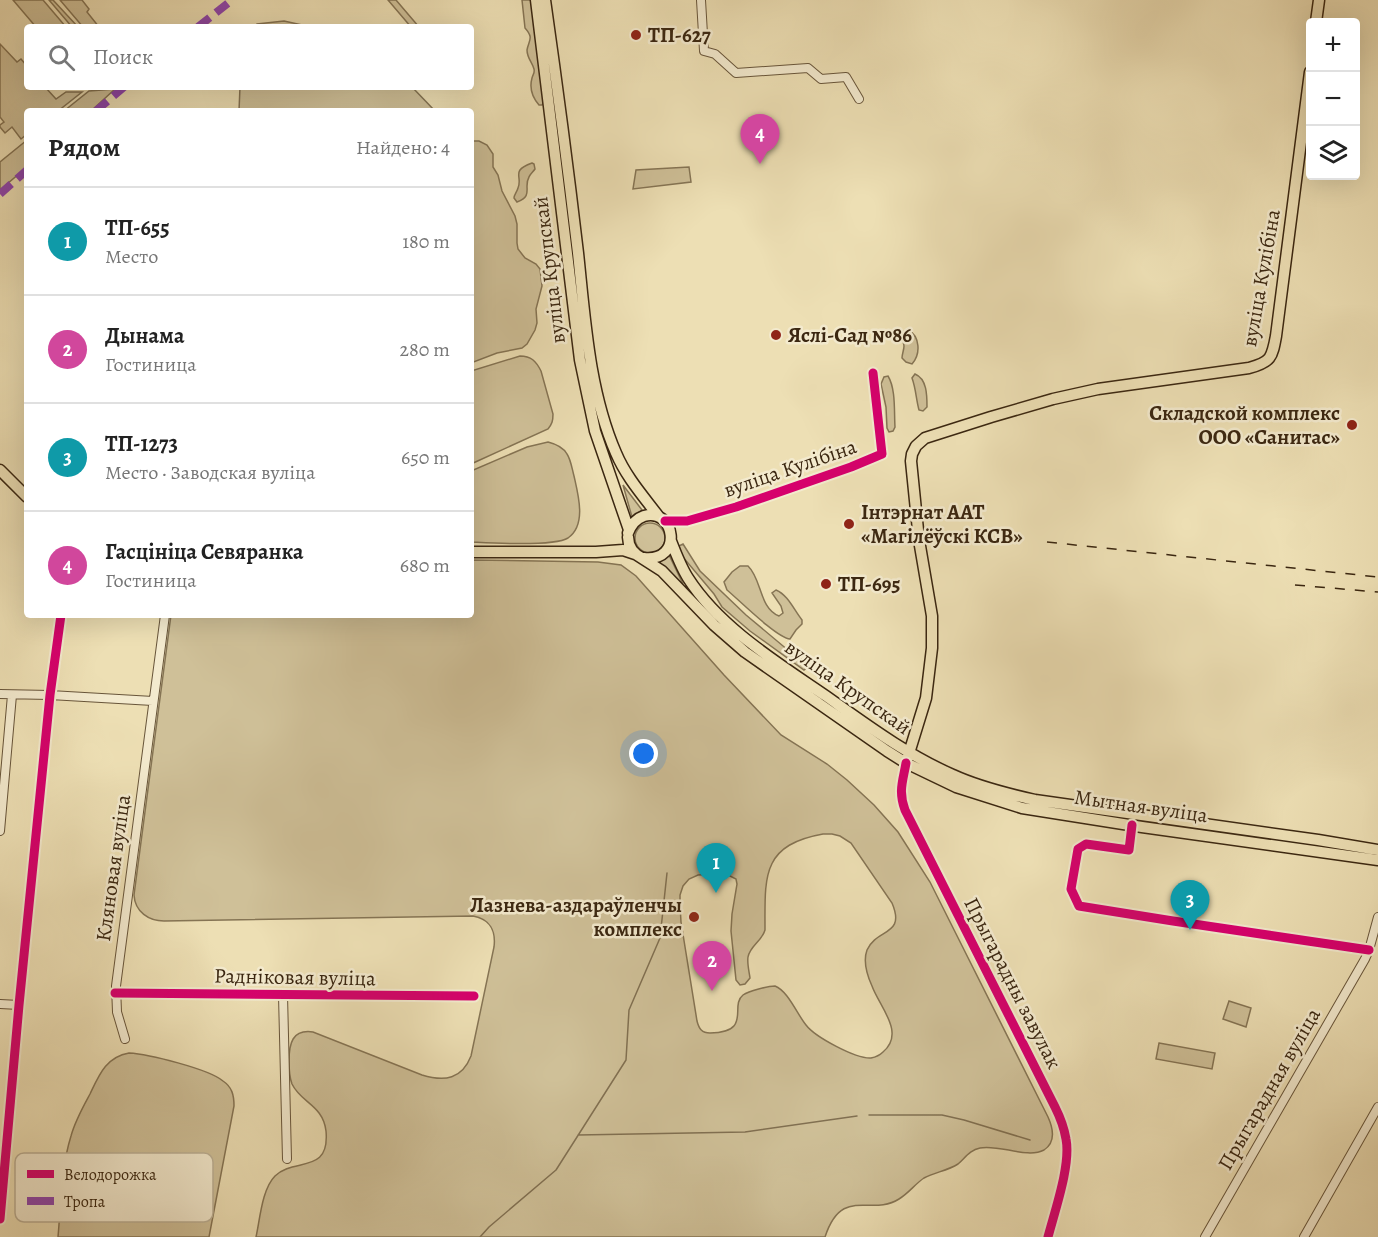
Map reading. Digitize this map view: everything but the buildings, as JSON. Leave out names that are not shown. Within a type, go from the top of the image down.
[{"type":"main road","name":"вуліца Крупскай","points":[[536,0],[580,360],[595,431],[628,533]]},
{"type":"main road","name":"вуліца Крупскай","points":[[545,0],[590,358],[605,426],[616,455],[627,474],[662,519]]},
{"type":"main road","points":[[1317,18],[1319,0]]},
{"type":"main road","name":"вуліца Кулібіна","points":[[929,436],[1053,399],[1098,389],[1249,368],[1263,364],[1273,354],[1306,110]]},
{"type":"main road","name":"вуліца Крупскай","points":[[908,758],[926,698],[932,648],[932,616],[919,540],[911,461],[916,446],[929,436]]},
{"type":"main road","points":[[0,470],[24,494]]},
{"type":"main road","points":[[474,552],[623,550],[641,557],[658,557],[669,548],[671,538],[669,527],[662,519],[652,515],[638,519],[628,533],[623,550]]},
{"type":"main road","points":[[628,533],[632,550],[641,557]]},
{"type":"main road","name":"вуліца Крупскай","points":[[671,538],[688,578],[706,601],[743,637],[908,758]]},
{"type":"main road","name":"вуліца Крупскай","points":[[641,557],[662,571],[714,625],[746,652],[887,752],[908,758]]},
{"type":"main road","name":"Мытная вуліца","points":[[908,758],[956,787],[1022,808],[1378,860]]},
{"type":"main road","name":"Мытная вуліца","points":[[908,758],[956,777],[1035,800],[1378,850]]},
{"type":"street","points":[[701,0],[704,51],[715,54],[736,73],[808,68],[821,79],[846,77],[859,99]]},
{"type":"street","name":"вуліца Кулібіна","points":[[662,519],[687,521],[736,507],[882,454],[873,373]]},
{"type":"street","name":"вуліца Кулібіна","points":[[671,538],[687,521]]},
{"type":"street","points":[[0,1219],[50,695],[61,618]]},
{"type":"street","name":"Кляновая вуліца","points":[[125,1039],[117,1012],[116,993],[165,618]]},
{"type":"street","points":[[0,694],[153,701]]},
{"type":"street","points":[[0,831],[12,694]]},
{"type":"street","name":"Прыгарадны завулак","points":[[908,758],[900,787],[905,810],[1061,1119],[1067,1140],[1067,1157],[1048,1237]]},
{"type":"street","points":[[1132,825],[1129,850],[1086,844],[1078,849],[1071,889],[1079,906],[1369,950]]},
{"type":"street","name":"Прыгарадная вуліца","points":[[1205,1237],[1365,959],[1378,917]]},
{"type":"street","name":"Радніковая вуліца","points":[[116,993],[474,996]]},
{"type":"street","name":"Радніковая вуліца","points":[[284,995],[286,1159]]},
{"type":"street","points":[[0,1004],[19,1005]]},
{"type":"street","points":[[1304,1237],[1378,1107]]},
{"type":"shaded area","points":[[13,0],[43,0],[63,24],[33,24]]},
{"type":"shaded area","points":[[49,0],[53,0],[75,24],[69,24]]},
{"type":"shaded area","points":[[60,0],[82,0],[89,9],[87,12],[97,24],[80,24]]},
{"type":"shaded area","points":[[388,0],[396,0],[416,24],[408,24]]},
{"type":"shaded area","points":[[522,0],[532,0],[544,102],[542,105],[539,105],[531,89],[534,70],[527,53],[530,37],[525,28]]},
{"type":"shaded area","points":[[284,21],[298,24],[257,24]]},
{"type":"shaded area","points":[[0,44],[17,62],[21,59],[24,62],[24,90],[48,90],[56,99],[66,92],[82,92],[62,108],[24,108],[24,136],[21,139],[12,127],[5,133],[0,127],[4,122],[0,117]]},
{"type":"shaded area","points":[[114,90],[94,108],[68,108],[89,91]]},
{"type":"shaded area","points":[[240,90],[415,90],[432,108],[239,108]]},
{"type":"shaded area","points":[[474,141],[487,145],[493,154],[493,167],[515,216],[518,249],[525,258],[540,269],[542,286],[536,309],[537,323],[527,344],[522,348],[497,353],[474,362]]},
{"type":"shaded area","points":[[24,142],[24,170],[0,190],[0,162]]},
{"type":"shaded area","points":[[532,163],[535,169],[527,181],[527,194],[517,202],[514,198],[519,184],[519,171]]},
{"type":"shaded area","points":[[689,167],[691,182],[633,189],[636,170]]},
{"type":"shaded area","points":[[908,330],[915,336],[918,346],[917,355],[912,364],[902,358],[904,346],[902,336],[904,331]]},
{"type":"shaded area","points":[[520,356],[533,360],[541,371],[553,414],[548,429],[474,463],[474,370]]},
{"type":"shaded area","points":[[915,374],[919,376],[926,388],[927,407],[923,411],[919,410],[918,406],[912,378]]},
{"type":"shaded area","points":[[888,376],[893,394],[895,427],[889,432],[881,384],[884,377]]},
{"type":"shaded area","points":[[548,442],[563,449],[568,456],[580,509],[578,525],[568,538],[550,543],[474,542],[474,470],[527,447]]},
{"type":"shaded area","points":[[623,485],[642,510],[632,517]]},
{"type":"shaded area","points":[[650,523],[661,527],[665,538],[661,549],[650,553],[639,549],[635,538],[639,527]]},
{"type":"shaded area","points":[[683,544],[700,571],[746,615],[789,651],[825,672],[822,676],[808,667],[804,670],[750,631],[722,607],[682,556],[679,546]]},
{"type":"shaded area","points":[[669,555],[683,584],[658,562]]},
{"type":"shaded area","points":[[474,560],[598,562],[621,565],[636,576],[781,735],[827,764],[847,780],[898,832],[930,882],[1048,1117],[1052,1139],[1044,1150],[1030,1153],[988,1147],[976,1149],[958,1164],[924,1178],[899,1199],[888,1204],[858,1205],[840,1212],[832,1221],[825,1237],[256,1237],[264,1196],[275,1176],[283,1170],[317,1160],[326,1145],[326,1131],[321,1115],[301,1096],[291,1081],[289,1055],[296,1035],[313,1032],[430,1077],[445,1078],[458,1074],[471,1056],[494,947],[493,931],[484,920],[473,916],[164,921],[148,917],[140,911],[134,895],[171,618],[474,618]],"holes":[[[823,834],[840,836],[851,843],[892,903],[895,914],[893,927],[872,943],[865,959],[870,982],[889,1019],[892,1036],[889,1045],[881,1054],[871,1058],[856,1055],[836,1046],[811,1030],[788,998],[775,986],[743,995],[739,1000],[736,1023],[731,1028],[723,1032],[703,1031],[697,1021],[681,922],[680,895],[683,886],[689,879],[698,875],[714,874],[736,879],[731,931],[736,980],[740,985],[745,984],[750,978],[749,953],[765,930],[767,879],[777,855],[788,846],[803,839]]]},
{"type":"shaded area","points":[[740,566],[748,566],[753,572],[764,600],[772,612],[779,616],[783,613],[772,593],[776,590],[784,595],[802,620],[802,624],[790,639],[768,626],[727,590],[724,582]]},
{"type":"shaded area","points":[[1229,1001],[1251,1008],[1246,1027],[1223,1019]]},
{"type":"shaded area","points":[[1159,1043],[1215,1053],[1212,1069],[1156,1059]]},
{"type":"shaded area","points":[[138,1054],[192,1067],[216,1076],[229,1086],[234,1098],[234,1106],[213,1216],[213,1153],[67,1153],[79,1114],[97,1080],[104,1068],[114,1058],[121,1055]]},
{"type":"shaded area","points":[[59,1222],[212,1222],[209,1237],[58,1237]]},
{"type":"waterway","points":[[480,1237],[556,1170],[626,1060],[629,1010],[660,938],[667,873]]},
{"type":"waterway","points":[[869,1115],[942,1115],[1030,1140]]},
{"type":"waterway","points":[[578,1135],[745,1132],[857,1116]]},
{"type":"railway","points":[[1047,542],[1378,577]]},
{"type":"railway","points":[[1295,585],[1378,592]]},
{"type":"marked path","points":[[202,24],[232,0]]},
{"type":"marked path","points":[[100,108],[120,90]]},
{"type":"marked path","points":[[0,194],[24,173]]},
{"type":"cycle path","points":[[665,521],[687,521],[736,507],[882,454],[873,373]]},
{"type":"cycle path","points":[[0,1219],[50,695],[61,618]]},
{"type":"cycle path","points":[[906,763],[901,792],[905,810],[1063,1126],[1067,1150],[1066,1161],[1062,1188],[1048,1237]]},
{"type":"cycle path","points":[[1132,825],[1129,850],[1086,844],[1078,849],[1071,889],[1079,906],[1369,950]]},
{"type":"cycle path","points":[[115,993],[474,996]]},
{"type":"place","name":"ТП-627","points":[[636,35]]},
{"type":"place","name":"Гасцініца Севяранка","points":[[760,164]]},
{"type":"place","name":"Яслі-Сад №86","points":[[776,335]]},
{"type":"place","name":"Складской комплекс ООО «Санитас»","points":[[1352,425]]},
{"type":"place","name":"Інтэрнат ААТ «Магілёўскі КСВ»","points":[[849,524]]},
{"type":"place","name":"ТП-695","points":[[826,584]]},
{"type":"place","name":"ТП-655","points":[[716,893]]},
{"type":"place","name":"Лазнева-аздараўленчы комплекс","points":[[694,917]]},
{"type":"place","name":"ТП-1273","points":[[1190,930]]},
{"type":"place","name":"Дынама","points":[[712,991]]}]
